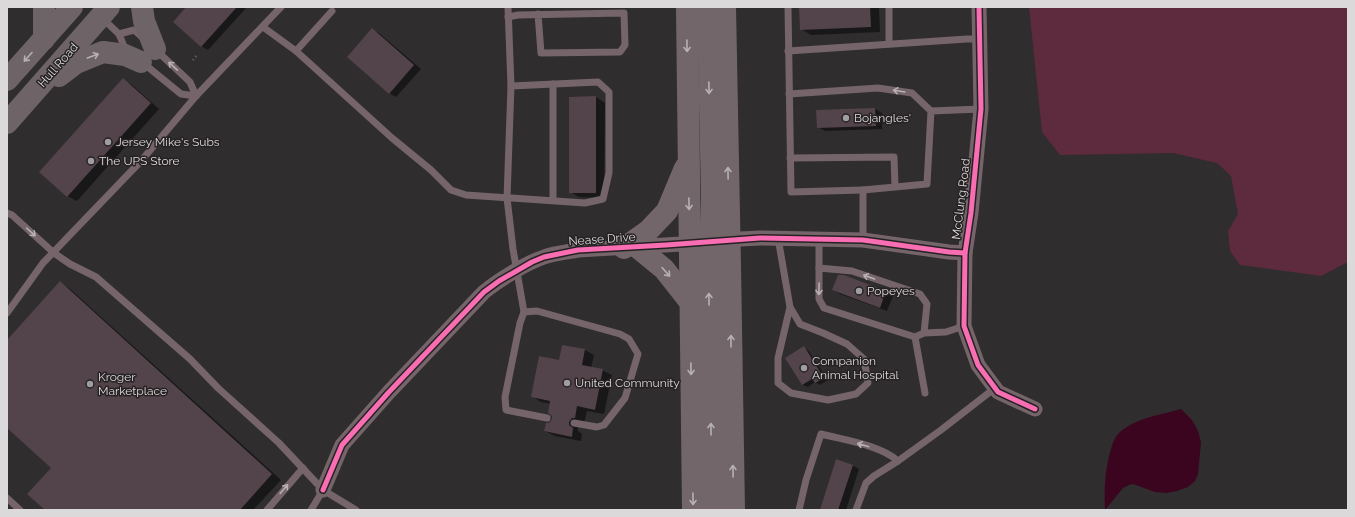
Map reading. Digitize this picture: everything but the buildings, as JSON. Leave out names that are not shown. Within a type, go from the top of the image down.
[{"type":"highway","points":[[44,7],[44,39]]},
{"type":"highway","points":[[7,80],[72,7]]},
{"type":"highway","points":[[26,101],[76,63],[103,52],[125,55],[148,55],[142,7]]},
{"type":"highway","name":"Hull Road","points":[[7,123],[105,12]]},
{"type":"main road","points":[[686,7],[689,155],[710,241],[734,510]]},
{"type":"main road","points":[[708,7],[712,197],[709,286],[713,510]]},
{"type":"main road","points":[[693,510],[690,302],[710,241],[725,7]]},
{"type":"main road","points":[[689,155],[667,211],[630,248],[664,269],[690,302]]},
{"type":"street","name":"McClung Road","points":[[979,7],[981,109],[971,213],[965,253],[964,326],[978,365],[998,392],[1035,409]]},
{"type":"street","name":"Nease Drive","points":[[323,490],[342,445],[389,392],[484,292],[499,281],[544,257],[578,250],[778,238],[863,240],[965,253]]},
{"type":"lane","points":[[7,313],[44,263],[141,161],[196,96],[281,7]]},
{"type":"lane","points":[[508,7],[511,86],[507,198],[524,312],[520,323],[505,397],[506,410],[547,418]]},
{"type":"lane","points":[[788,7],[791,192],[863,190],[928,184],[931,111]]},
{"type":"lane","points":[[889,7],[889,44]]},
{"type":"lane","points":[[508,17],[518,15],[624,9],[625,45],[620,52],[541,53],[538,14]]},
{"type":"lane","points":[[296,51],[332,11]]},
{"type":"lane","points":[[105,12],[119,34],[125,49],[148,55],[190,82],[196,96]]},
{"type":"lane","points":[[263,27],[296,51],[392,138],[432,170],[451,190],[466,195],[585,203],[603,199],[609,173],[609,92],[598,82],[511,86]]},
{"type":"lane","points":[[119,34],[134,30],[148,55],[180,94],[196,96]]},
{"type":"lane","points":[[788,51],[967,39],[979,40]]},
{"type":"lane","points":[[552,200],[553,84]]},
{"type":"lane","points":[[789,94],[878,88],[912,93],[931,111],[981,109]]},
{"type":"lane","points":[[790,158],[894,157],[895,186]]},
{"type":"lane","points":[[863,190],[863,240]]},
{"type":"lane","points":[[7,213],[12,215],[54,253],[70,264],[96,276],[190,359],[218,388],[279,443],[323,490],[356,510]]},
{"type":"lane","points":[[778,238],[790,307],[800,324],[847,344],[864,359],[868,383],[856,394],[828,400],[791,393],[778,383],[778,358],[790,307]]},
{"type":"lane","points":[[819,239],[819,299],[824,308],[915,337],[924,333],[946,332],[964,326]]},
{"type":"lane","points":[[819,268],[852,271],[920,294],[927,304],[924,333]]},
{"type":"lane","points":[[524,312],[536,311],[620,334],[629,340],[638,354],[625,398],[604,425],[597,427],[574,423]]},
{"type":"lane","points":[[915,337],[925,393]]},
{"type":"lane","points":[[856,510],[866,483],[941,430],[995,388]]},
{"type":"lane","points":[[799,510],[806,480],[821,434],[865,445],[892,455],[898,461]]},
{"type":"lane","points":[[266,510],[303,468]]},
{"type":"lane","points":[[311,510],[323,490]]},
{"type":"lane","points":[[7,498],[20,510]]},
{"type":"path","points":[[193,60],[197,55]]},
{"type":"shaded area","points":[[1029,7],[1348,7],[1348,262],[1321,276],[1240,265],[1230,251],[1228,231],[1238,214],[1231,176],[1217,163],[1173,153],[1060,155],[1042,132]]},
{"type":"shaded area","points":[[1181,409],[1192,420],[1198,431],[1201,442],[1198,474],[1195,481],[1188,487],[1166,493],[1155,492],[1133,484],[1129,485],[1123,488],[1105,510],[1107,464],[1112,445],[1117,435],[1125,428],[1140,420]]},
{"type":"cycle path","points":[[979,7],[981,109],[971,213],[965,253],[964,326],[978,365],[998,392],[1035,409]]},
{"type":"cycle path","points":[[323,490],[342,445],[389,392],[484,292],[499,281],[532,262],[544,257],[578,250],[760,238],[863,240],[965,253]]},
{"type":"place","name":"Bojangles'","points":[[846,118]]},
{"type":"place","name":"Jersey Mike's Subs","points":[[108,142]]},
{"type":"place","name":"The UPS Store","points":[[91,161]]},
{"type":"place","name":"Popeyes","points":[[859,291]]},
{"type":"place","name":"Companion Animal Hospital","points":[[804,368]]},
{"type":"place","name":"United Community","points":[[567,383]]},
{"type":"place","name":"Kroger Marketplace","points":[[90,384]]}]
